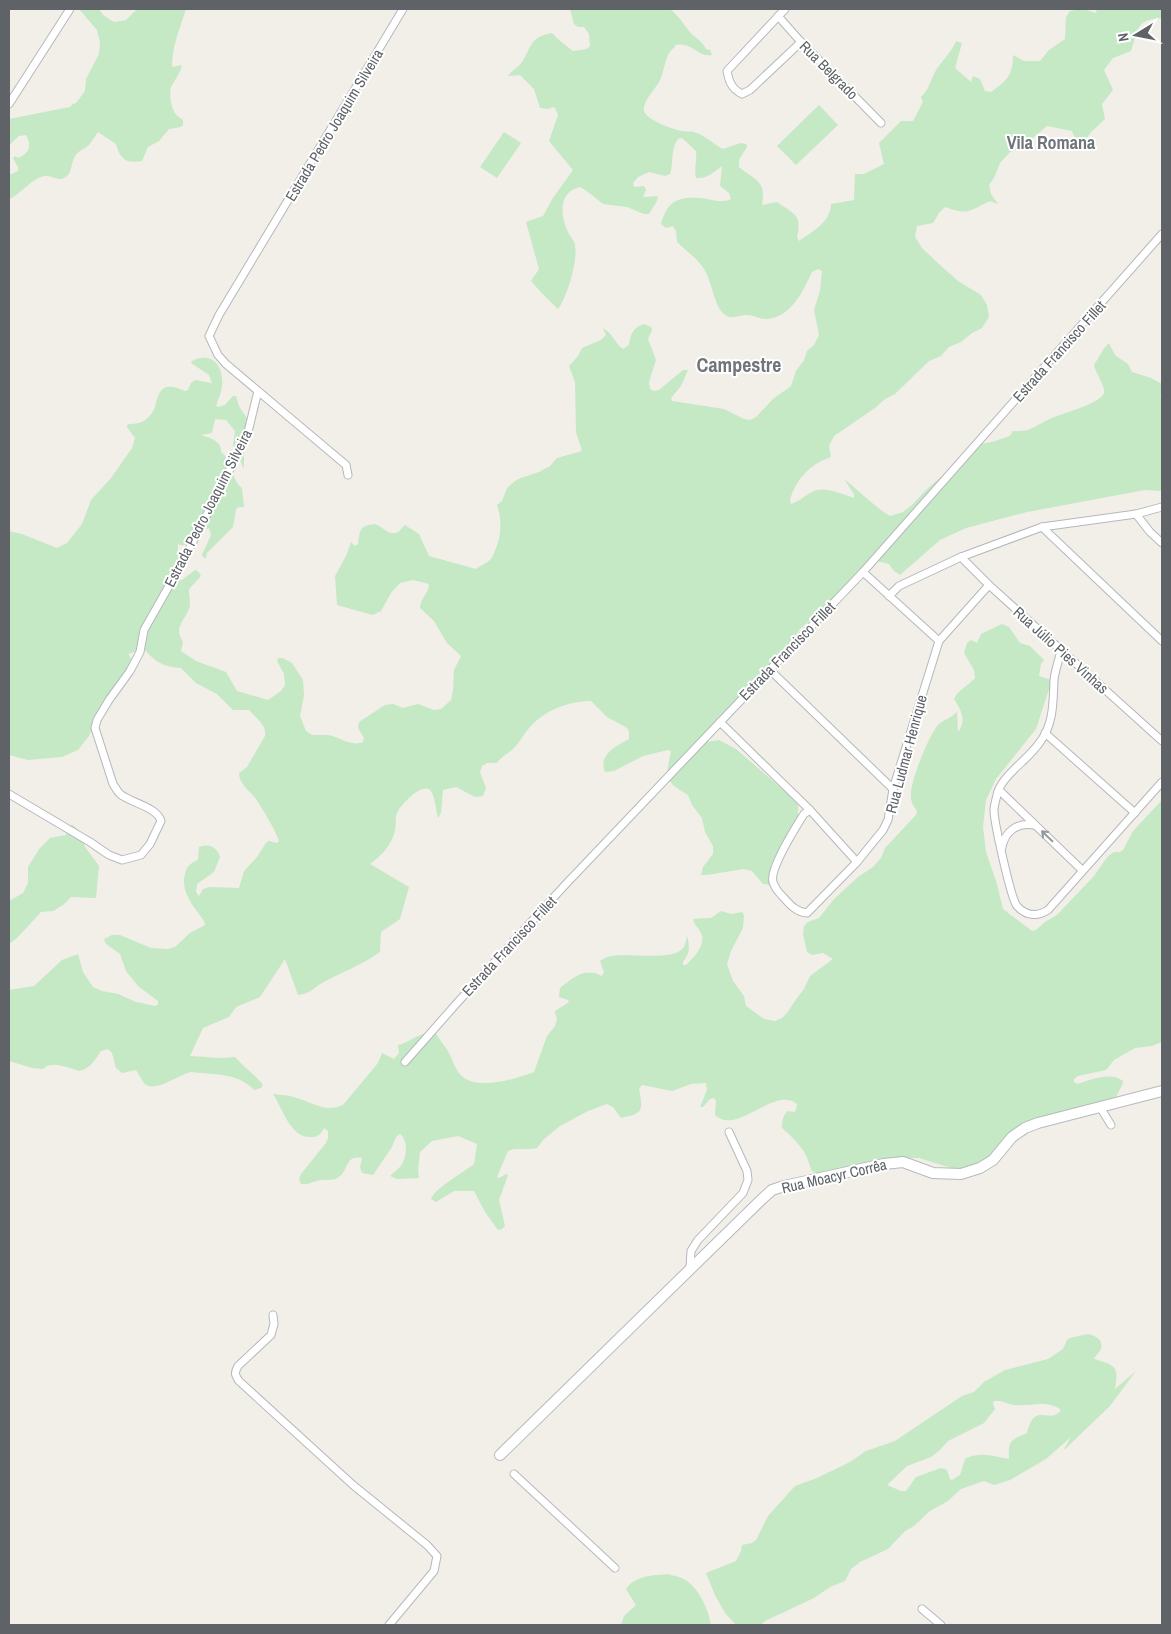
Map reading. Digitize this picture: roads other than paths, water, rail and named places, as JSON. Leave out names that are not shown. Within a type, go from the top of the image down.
[{"type":"street","points":[[9,104],[70,9]]},
{"type":"street","name":"Estrada Pedro Joaquim Silveira","points":[[9,794],[109,855],[122,860],[141,856],[150,844],[161,821],[158,814],[125,797],[116,790],[95,728],[109,700],[130,671],[140,652],[144,630],[182,563],[247,436],[258,391],[226,364],[218,354],[209,336],[219,315],[404,9]]},
{"type":"street","points":[[785,9],[727,71],[728,81],[736,91],[742,94],[750,90],[801,42]]},
{"type":"street","name":"Rua Belgrado","points":[[778,16],[881,123]]},
{"type":"street","name":"Estrada Francisco Fillet","points":[[405,1062],[559,892],[862,572],[1162,234]]},
{"type":"street","points":[[258,391],[346,464],[348,475]]},
{"type":"street","points":[[889,596],[900,586],[961,557],[1042,527],[1136,514],[1162,507]]},
{"type":"street","points":[[1136,514],[1150,532],[1162,543]]},
{"type":"street","points":[[1042,527],[1162,641]]},
{"type":"street","name":"Rua Júlio Pies Vinhas","points":[[961,557],[989,585],[1162,741]]},
{"type":"street","points":[[862,572],[939,642]]},
{"type":"street","name":"Rua Ludmar Henrique","points":[[810,810],[804,814],[799,822],[774,869],[772,880],[777,891],[786,901],[799,912],[807,913],[856,862],[883,830],[888,820],[893,789],[939,642],[989,585]]},
{"type":"street","points":[[1061,650],[1055,678],[1054,704],[1049,725],[1041,742],[1015,768],[999,790],[994,810],[1002,852],[1016,905],[1025,913],[1031,915],[1037,915],[1048,910],[1162,782]]},
{"type":"street","points":[[770,670],[893,789]]},
{"type":"street","points":[[720,722],[810,810],[856,862]]},
{"type":"street","points":[[1045,733],[1134,813]]},
{"type":"street","points":[[999,790],[1082,870]]},
{"type":"street","points":[[1002,852],[1003,842],[1011,830],[1025,824],[1035,825]]},
{"type":"street","name":"Rua Moacyr Corrêa","points":[[500,1455],[690,1268],[762,1199],[778,1188],[884,1164],[903,1162],[933,1173],[961,1174],[980,1168],[993,1160],[1012,1137],[1025,1128],[1162,1091]]},
{"type":"street","points":[[1100,1107],[1111,1125]]},
{"type":"street","points":[[690,1268],[691,1251],[698,1240],[743,1193],[747,1186],[747,1172],[729,1132]]},
{"type":"street","points":[[273,1315],[274,1324],[271,1335],[238,1366],[235,1376],[238,1381],[353,1485],[437,1556],[434,1571],[389,1625]]},
{"type":"street","points":[[514,1474],[615,1568]]},
{"type":"street","points":[[922,1609],[939,1625]]},
{"type":"district","name":"Vila Romana","points":[[1051,142]]},
{"type":"district","name":"Campestre","points":[[739,364]]}]
